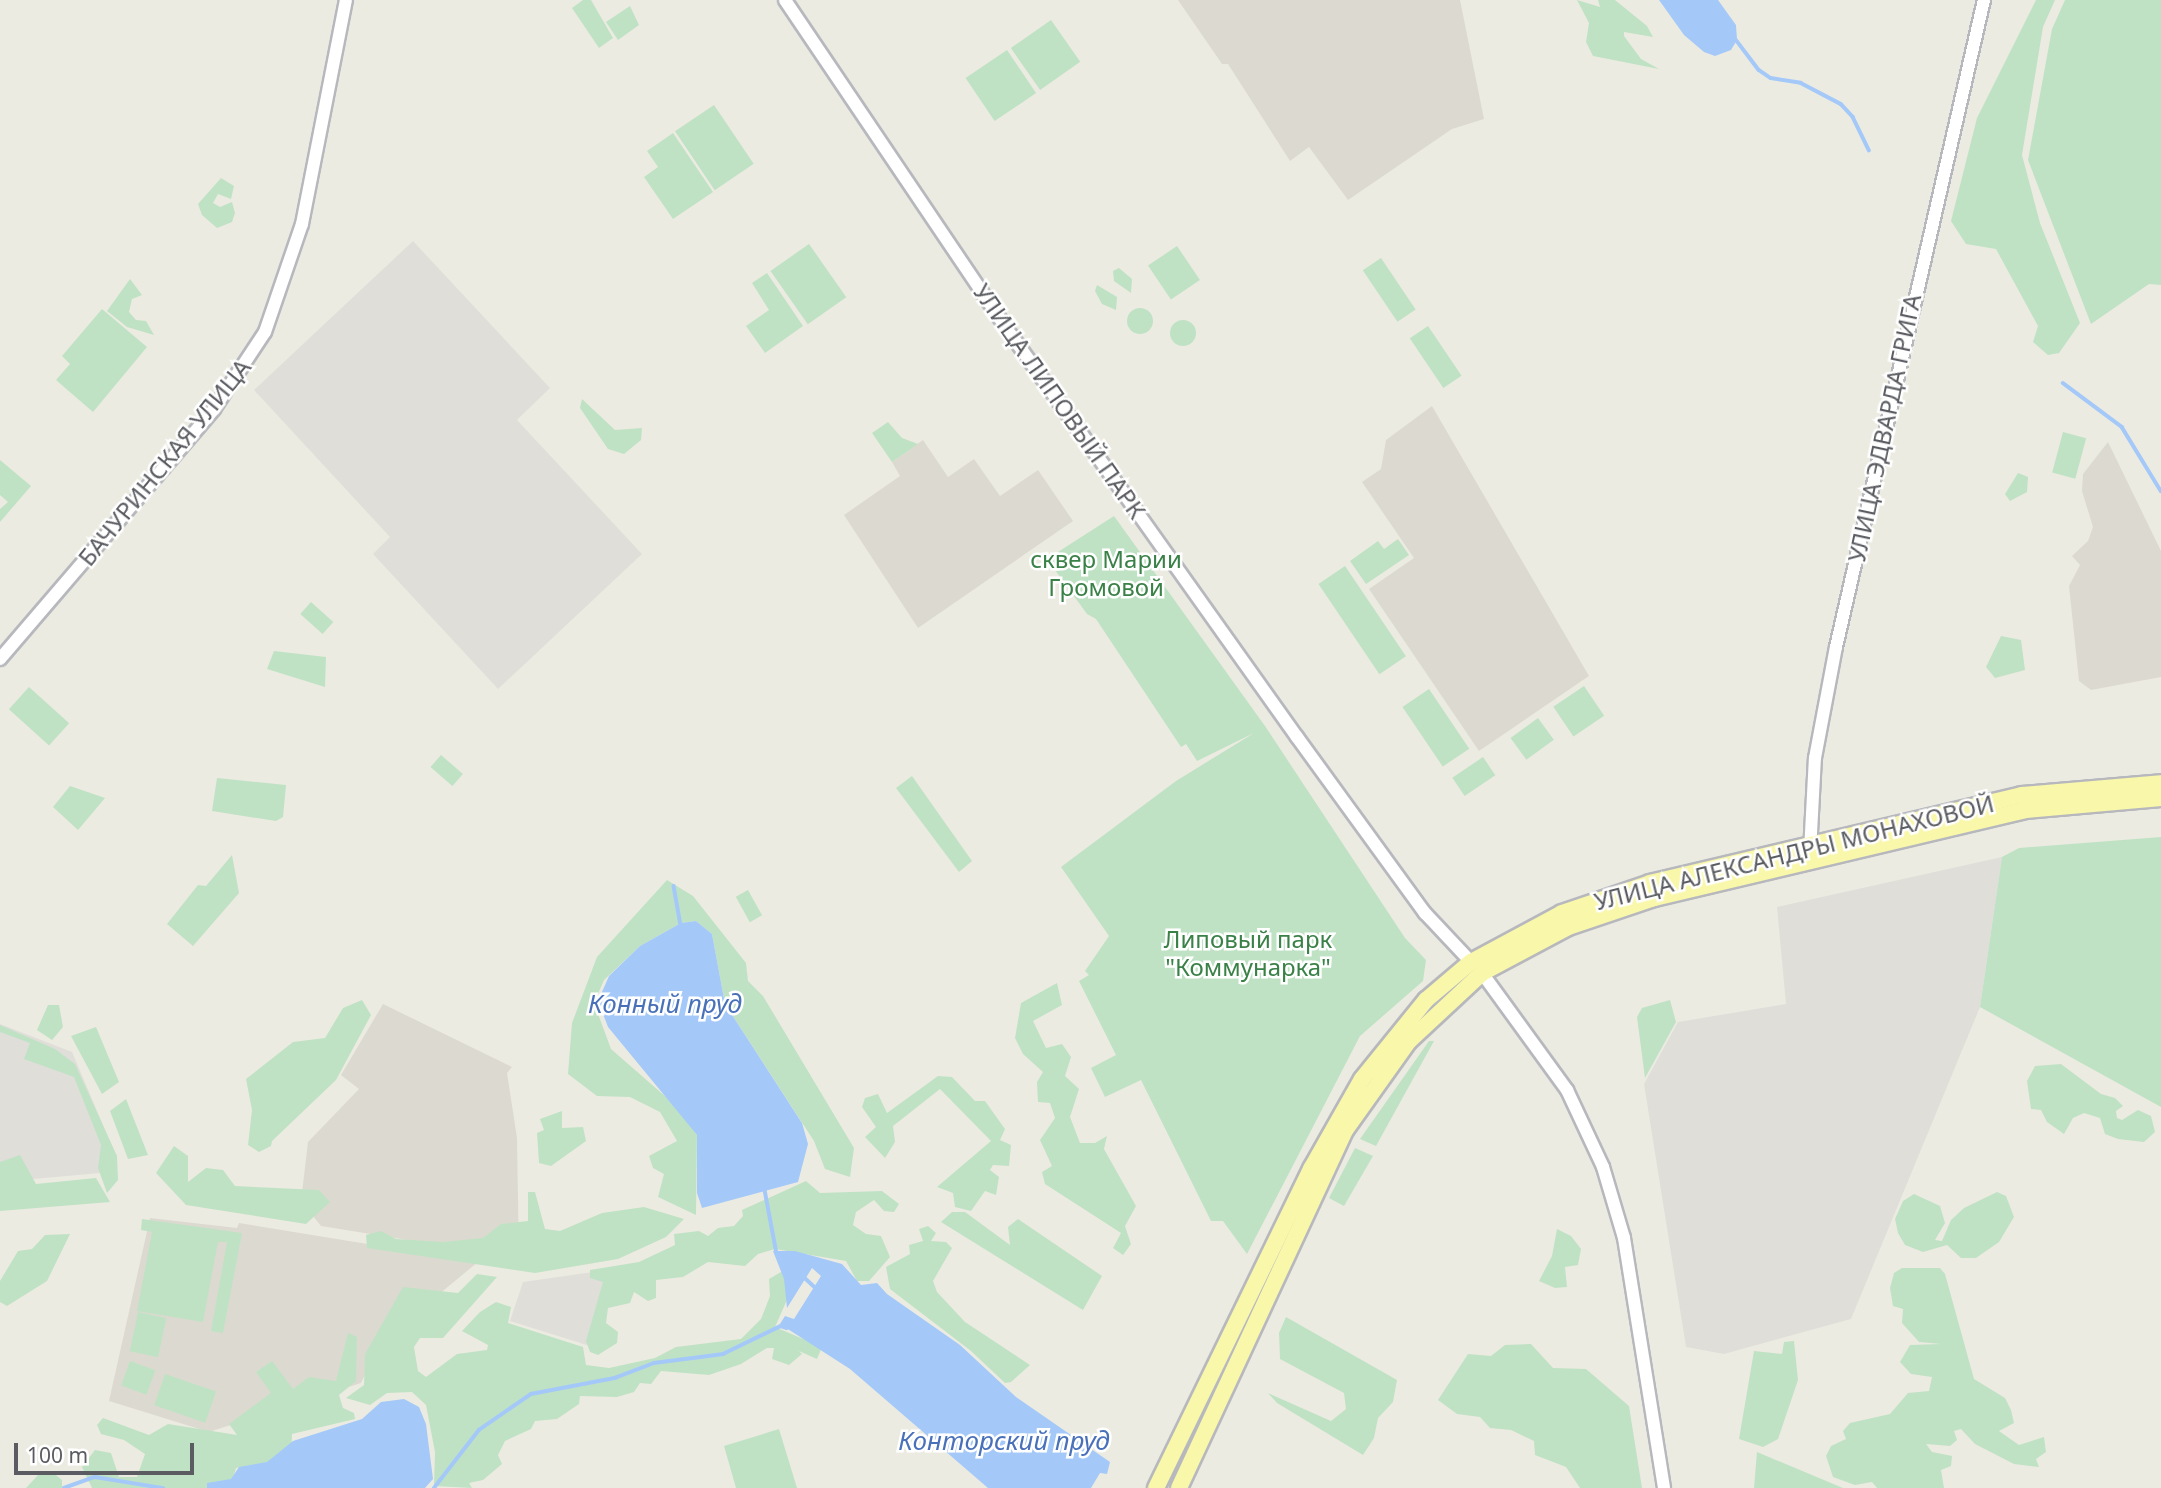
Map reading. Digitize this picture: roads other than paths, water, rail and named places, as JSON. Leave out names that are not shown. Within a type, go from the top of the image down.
[{"type":"main road","name":"УЛИЦА АЛЕКСАНДРЫ МОНАХОВОЙ","points":[[1810,852],[2022,795],[2161,783]]},
{"type":"main road","name":"УЛИЦА АЛЕКСАНДРЫ МОНАХОВОЙ","points":[[1156,1488],[1311,1170],[1362,1079],[1426,1000],[1538,924],[1598,899],[1810,852],[2025,810],[2161,798]]},
{"type":"main road","name":"УЛИЦА АЛЕКСАНДРЫ МОНАХОВОЙ","points":[[1179,1488],[1346,1129],[1408,1042],[1476,968]]},
{"type":"street","name":"БАЧУРИНСКАЯ УЛИЦА","points":[[0,659],[214,409],[265,332],[303,224],[346,0]]},
{"type":"street","name":"УЛИЦА ЛИПОВЫЙ ПАРК","points":[[785,0],[1019,345],[1297,737],[1425,914],[1476,968],[1567,1090],[1603,1167],[1624,1238],[1664,1488]]},
{"type":"street","name":"УЛИЦА ЭДВАРДА ГРИГА","points":[[1810,852],[1815,758],[1836,647],[1984,0]]},
{"type":"water","points":[[1659,0],[1718,0],[1736,25],[1737,40],[1731,50],[1715,56],[1704,52],[1684,35]]},
{"type":"water","name":"Конный пруд","points":[[696,921],[712,934],[725,1004],[802,1123],[808,1144],[798,1182],[702,1208],[697,1193],[697,1135],[608,1027],[598,1001],[609,976],[640,946],[681,923]]},
{"type":"water","name":"Конторский пруд","points":[[773,1251],[795,1251],[842,1264],[861,1285],[877,1283],[887,1294],[960,1345],[1016,1397],[1110,1462],[1107,1474],[1100,1473],[1091,1488],[988,1488],[850,1369],[780,1324],[785,1316],[794,1319],[821,1276],[812,1268],[787,1308],[784,1279]]},
{"type":"water","points":[[404,1399],[419,1407],[426,1424],[433,1479],[425,1488],[207,1488],[207,1483],[231,1479],[239,1467],[267,1462],[293,1441],[362,1419],[381,1402]]},
{"type":"waterway","points":[[1734,37],[1759,70],[1771,78],[1801,83],[1841,104],[1853,117],[1869,150]]},
{"type":"waterway","points":[[2063,383],[2122,427],[2161,491]]},
{"type":"waterway","points":[[674,886],[681,925]]},
{"type":"waterway","points":[[765,1190],[777,1254]]},
{"type":"waterway","points":[[804,1277],[816,1288]]},
{"type":"waterway","points":[[434,1488],[479,1430],[531,1394],[615,1378],[654,1363],[723,1354],[781,1326],[787,1328]]},
{"type":"waterway","points":[[64,1488],[95,1477],[163,1488]]},
{"type":"park label","name":"сквер Марии Громовой","points":[[1106,573]]},
{"type":"park label","name":"Липовый парк \"Коммунарка\"","points":[[1248,953]]}]
